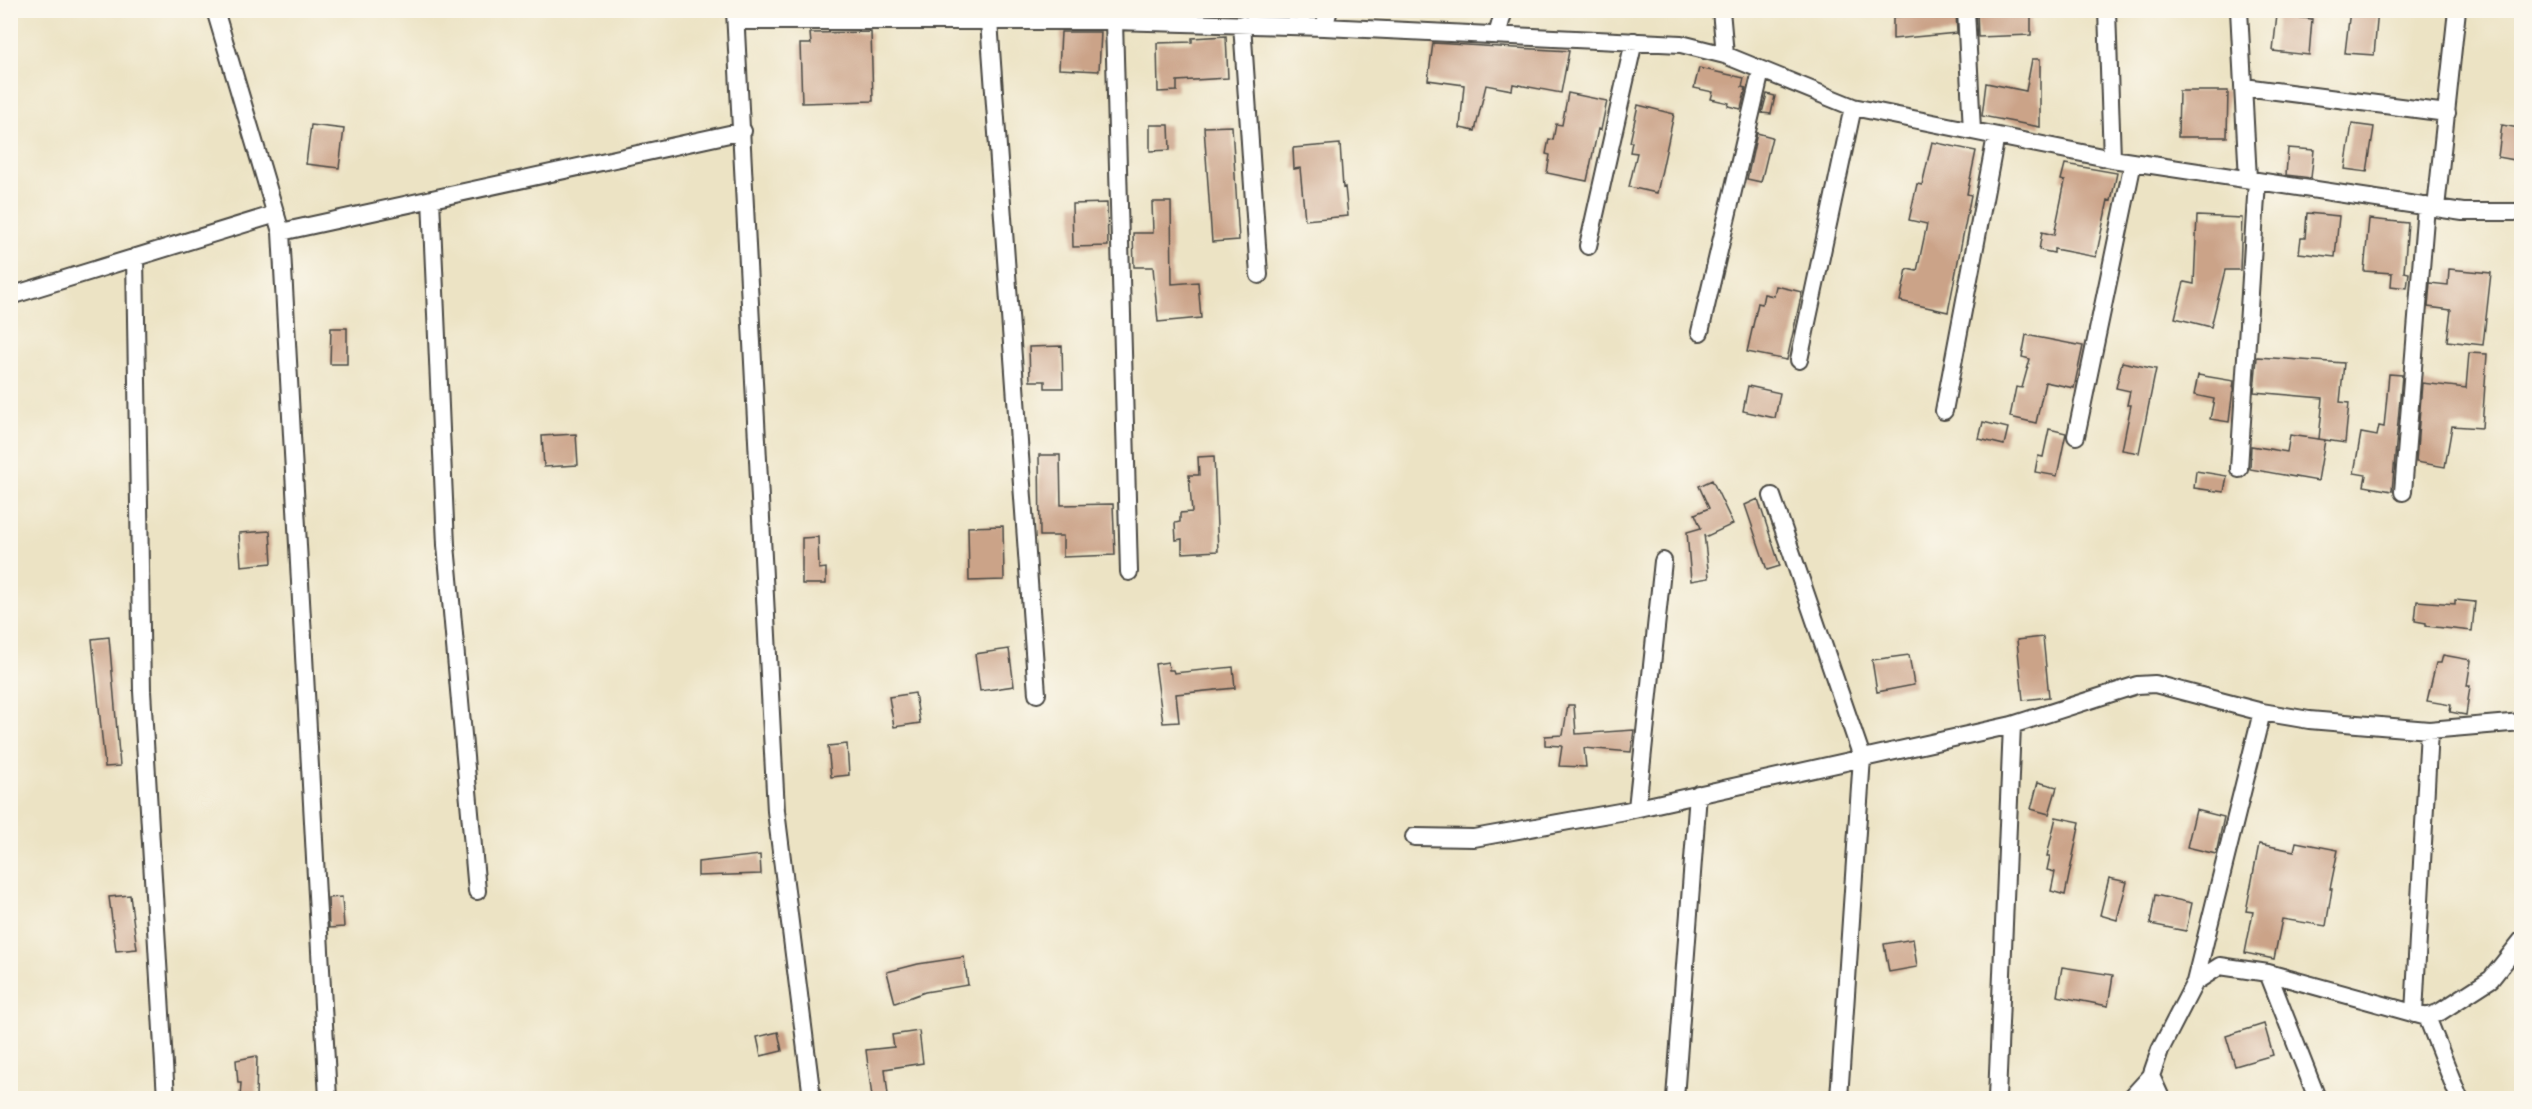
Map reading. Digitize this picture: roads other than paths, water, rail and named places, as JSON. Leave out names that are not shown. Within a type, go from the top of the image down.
[{"type":"street","points":[[215,10],[281,232],[328,1098]]},
{"type":"street","points":[[1497,35],[1504,10]]},
{"type":"street","points":[[1721,10],[1725,55]]},
{"type":"street","points":[[1966,10],[1972,131]]},
{"type":"street","points":[[2107,10],[2112,159]]},
{"type":"street","points":[[2239,469],[2252,180],[2240,10]]},
{"type":"street","points":[[2403,492],[2431,207],[2447,113],[2457,10]]},
{"type":"street","points":[[812,1098],[776,811],[736,16],[949,16],[988,21],[1124,18],[1242,24],[1326,19],[1497,35],[1681,45],[1725,55],[1853,106],[1996,136],[2112,159],[2463,212],[2522,212]]},
{"type":"street","points":[[1124,18],[1129,572]]},
{"type":"street","points":[[988,21],[1037,694]]},
{"type":"street","points":[[1242,24],[1259,275]]},
{"type":"street","points":[[1588,246],[1634,41]]},
{"type":"street","points":[[1700,332],[1761,71]]},
{"type":"street","points":[[2244,87],[2447,113]]},
{"type":"street","points":[[1799,360],[1853,106]]},
{"type":"street","points":[[281,232],[743,131]]},
{"type":"street","points":[[1944,411],[1996,136]]},
{"type":"street","points":[[2076,436],[2133,162]]},
{"type":"street","points":[[431,199],[446,545],[477,891]]},
{"type":"street","points":[[10,296],[276,214]]},
{"type":"street","points":[[135,257],[142,691],[166,1098]]},
{"type":"street","points":[[1772,496],[1862,757],[1839,1098]]},
{"type":"street","points":[[1637,808],[1663,561]]},
{"type":"street","points":[[1414,837],[1474,838],[1637,808],[2012,725],[2137,685],[2155,684],[2262,712],[2309,720],[2429,730],[2522,722]]},
{"type":"street","points":[[2131,1098],[2151,1076],[2160,1050],[2195,982],[2262,712]]},
{"type":"street","points":[[1997,1098],[2012,725]]},
{"type":"street","points":[[2429,730],[2420,1015],[2458,1098]]},
{"type":"street","points":[[1675,1098],[1698,794]]},
{"type":"street","points":[[2195,982],[2220,966],[2268,973],[2420,1015],[2440,1012],[2491,979],[2522,940]]},
{"type":"street","points":[[2268,973],[2317,1098]]},
{"type":"street","points":[[2151,1076],[2161,1098]]}]
